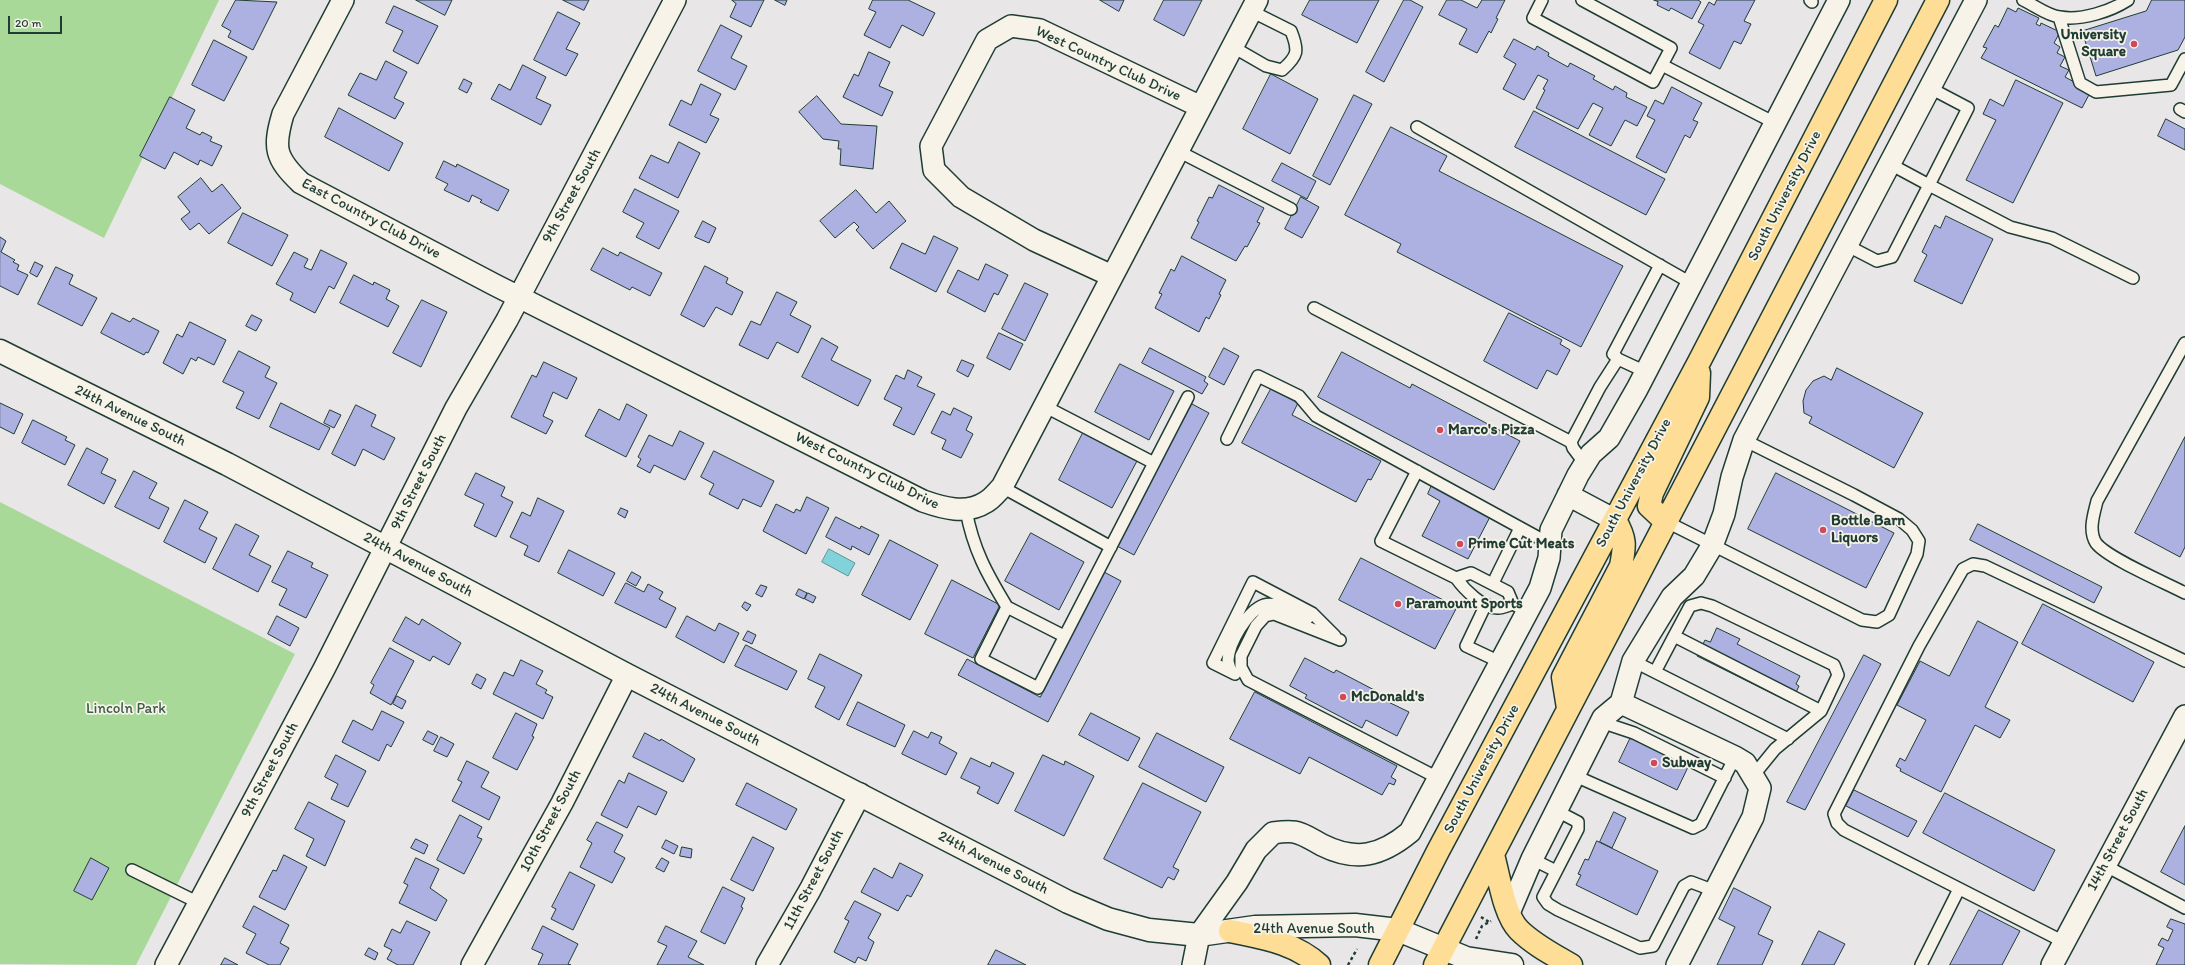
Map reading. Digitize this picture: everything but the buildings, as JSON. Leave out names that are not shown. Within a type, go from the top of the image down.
[{"type":"main road","name":"South University Drive","points":[[1380,965],[1699,362],[1886,0]]},
{"type":"main road","points":[[1439,957],[1493,855],[1664,521],[1938,0]]},
{"type":"main road","points":[[1664,521],[1649,506],[1652,493],[1698,397],[1699,362]]},
{"type":"main road","points":[[1568,708],[1563,677],[1620,566],[1625,547],[1623,534],[1615,520]]},
{"type":"main road","points":[[1493,855],[1502,916],[1544,949],[1571,965]]},
{"type":"main road","points":[[1230,931],[1278,941],[1307,954],[1319,965]]},
{"type":"street","name":"East Country Club Drive","points":[[343,0],[283,114],[278,132],[277,153],[287,170],[301,182],[518,297]]},
{"type":"street","name":"9th Street South","points":[[166,965],[324,669],[456,408],[518,297],[675,0]]},
{"type":"street","points":[[1193,965],[1200,935],[1237,882],[1256,850],[1273,833],[1295,832],[1349,856],[1371,855],[1397,843],[1410,832],[1500,662],[1520,608],[1540,588],[1549,558],[1551,530],[1568,495],[1591,454],[1609,438],[1646,372],[1839,0]]},
{"type":"street","points":[[1502,916],[1601,722],[1621,703],[1633,662],[1672,597],[1694,576],[1712,546],[1724,514],[1732,477],[1744,440],[1848,246],[1976,0]]},
{"type":"street","name":"West Country Club Drive","points":[[518,297],[923,501],[945,509],[966,510],[986,502],[1002,487],[1254,6]]},
{"type":"street","name":"West Country Club Drive","points":[[1112,276],[1034,240],[961,197],[934,170],[931,146],[934,140],[987,40],[1011,26],[1040,30],[1201,107]]},
{"type":"street","name":"24th Avenue South","points":[[0,351],[227,464],[626,675],[1068,902],[1108,919],[1149,930],[1200,935],[1255,927],[1355,925],[1398,930],[1439,957],[1466,958],[1512,965]]},
{"type":"street","points":[[1568,495],[1615,520]]},
{"type":"street","name":"10th Street South","points":[[472,965],[562,803],[626,675]]},
{"type":"street","points":[[1621,703],[1735,757],[1745,764],[1760,788],[1753,817],[1677,965]]},
{"type":"street","name":"14th Street South","points":[[2052,965],[2104,865],[2185,716]]},
{"type":"street","name":"11th Street South","points":[[767,965],[810,890],[860,794]]},
{"type":"lane","points":[[1542,0],[1533,18],[1653,82],[1671,48],[1582,0]]},
{"type":"lane","points":[[2023,0],[2060,18],[2096,15],[2124,1]]},
{"type":"lane","points":[[1233,46],[1266,66],[1282,70],[1294,60],[1297,46],[1291,31],[1254,6]]},
{"type":"lane","points":[[2060,18],[2080,83],[2096,92],[2171,85],[2185,59]]},
{"type":"lane","points":[[1662,65],[1775,123]]},
{"type":"lane","points":[[1848,246],[1877,261],[1892,257],[1968,108],[1930,88]]},
{"type":"lane","points":[[1417,127],[1691,283]]},
{"type":"lane","points":[[1178,151],[1291,209]]},
{"type":"lane","points":[[1890,164],[2010,227],[2052,238],[2133,278]]},
{"type":"lane","points":[[1646,372],[1618,359],[1613,354],[1660,265]]},
{"type":"lane","points":[[1314,308],[1571,442],[1573,448],[1585,464]]},
{"type":"lane","points":[[2185,343],[2097,501],[2091,525],[2096,543],[2115,558],[2185,593]]},
{"type":"lane","points":[[1571,442],[1600,387],[1618,359]]},
{"type":"lane","points":[[1227,439],[1258,376],[1299,396],[1316,416],[1550,544]]},
{"type":"lane","points":[[1007,607],[981,659],[1038,688],[1188,398]]},
{"type":"lane","points":[[1044,406],[1154,463]]},
{"type":"lane","points":[[1664,521],[1862,620],[1877,622],[1889,615],[1918,554],[1919,542],[1912,530],[1899,519],[1744,440]]},
{"type":"lane","points":[[1417,471],[1381,541],[1456,578],[1467,593],[1486,604],[1497,609],[1520,608]]},
{"type":"lane","points":[[1002,487],[1111,547]]},
{"type":"lane","points":[[966,510],[970,535],[986,571],[1007,607],[1064,636]]},
{"type":"lane","points":[[1494,583],[1520,528]]},
{"type":"lane","points":[[2064,942],[1844,830],[1837,822],[1834,814],[1919,646],[1963,569],[1973,564],[1985,566],[2185,661]]},
{"type":"lane","points":[[1456,578],[1471,573],[1494,583],[1508,592],[1520,608]]},
{"type":"lane","points":[[1340,640],[1312,613],[1253,582],[1213,663],[1438,778]]},
{"type":"lane","points":[[1655,672],[1690,606],[1701,603],[1712,606],[1834,665],[1838,675],[1820,711],[1775,749],[1753,776]]},
{"type":"lane","points":[[1486,604],[1466,646],[1500,662]]},
{"type":"lane","points":[[1231,672],[1228,661],[1230,647],[1239,629],[1252,614],[1264,605],[1278,605],[1301,616],[1340,640]]},
{"type":"lane","points":[[1248,680],[1241,667],[1241,656],[1256,626],[1265,616],[1274,614],[1340,640]]},
{"type":"lane","points":[[1674,636],[1820,711]]},
{"type":"lane","points":[[1633,662],[1788,739]]},
{"type":"lane","points":[[1601,722],[1634,733],[1725,778]]},
{"type":"lane","points":[[1573,775],[1692,828],[1701,824],[1735,757]]},
{"type":"lane","points":[[1556,811],[1578,822],[1578,829],[1543,897],[1548,904],[1640,948],[1653,946],[1684,886],[1691,882],[1715,892]]},
{"type":"lane","points":[[1532,859],[1556,871]]},
{"type":"lane","points":[[2104,865],[2185,908]]},
{"type":"lane","points":[[132,870],[199,903]]},
{"type":"lane","points":[[1921,965],[1959,889]]},
{"type":"path","points":[[1474,943],[1482,926],[1502,916]]},
{"type":"path","points":[[1348,965],[1357,949]]},
{"type":"green space","points":[[0,0],[219,0],[104,238],[0,184]]},
{"type":"green space","name":"Lincoln Park","points":[[0,502],[295,654],[136,965],[0,964]]},
{"type":"water","points":[[829,549],[855,563],[848,576],[822,562]]},
{"type":"place","name":"University Square","points":[[2134,44]]},
{"type":"place","name":"Marco's Pizza","points":[[1440,430]]},
{"type":"place","name":"Bottle Barn Liquors","points":[[1823,530]]},
{"type":"place","name":"Prime Cut Meats","points":[[1460,544]]},
{"type":"place","name":"Paramount Sports","points":[[1398,604]]},
{"type":"place","name":"McDonald's","points":[[1343,697]]},
{"type":"place","name":"Subway","points":[[1654,763]]}]
